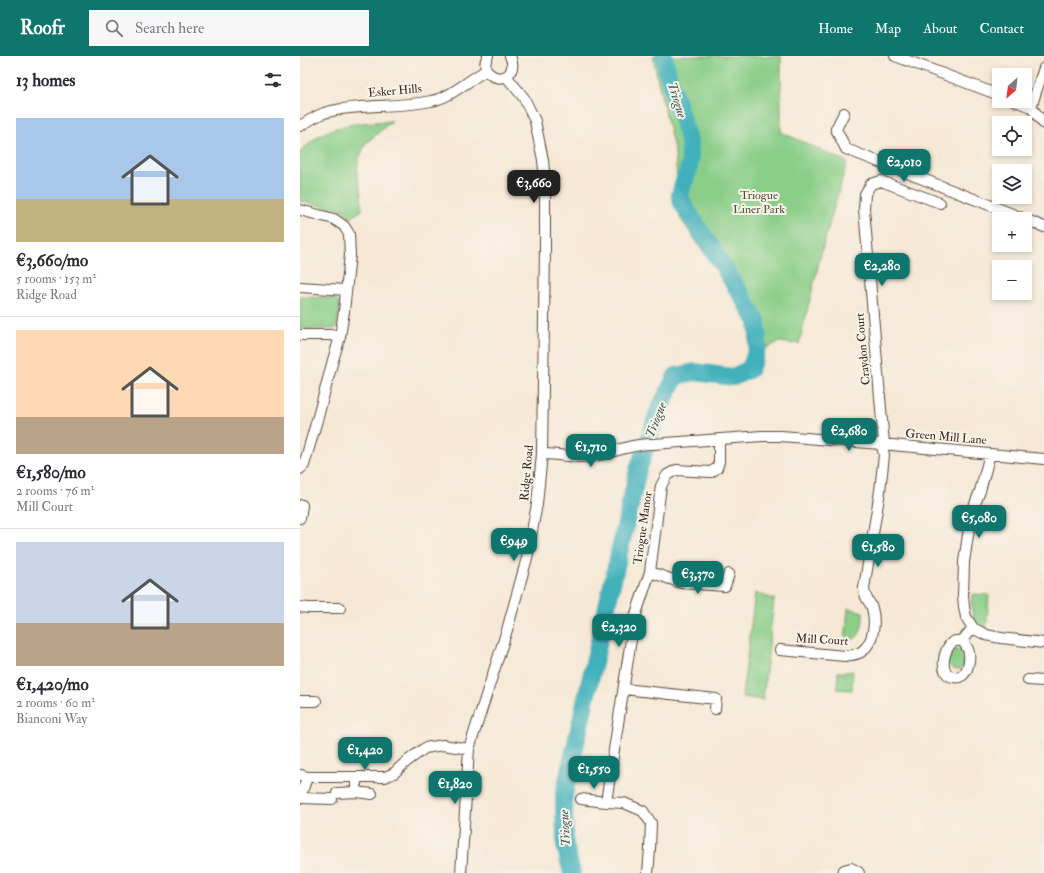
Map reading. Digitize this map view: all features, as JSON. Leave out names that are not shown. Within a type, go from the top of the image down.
[{"type":"street","points":[[488,56],[485,64],[487,70],[491,76],[500,78],[506,76],[511,71],[513,62],[510,56]]},
{"type":"street","points":[[895,56],[992,92]]},
{"type":"street","points":[[1032,104],[1044,68]]},
{"type":"street","name":"Esker Hills","points":[[300,126],[312,118],[324,113],[344,108],[412,104],[441,99],[487,70]]},
{"type":"street","name":"Ridge Road","points":[[461,873],[469,749],[507,630],[527,558],[537,504],[542,454],[545,248],[545,182],[543,160],[535,121],[524,98],[506,76]]},
{"type":"street","points":[[1032,108],[1044,124]]},
{"type":"street","points":[[844,112],[836,129],[846,149],[1007,212]]},
{"type":"street","name":"Craydon Court","points":[[882,444],[864,209],[865,194],[871,184],[880,181],[940,203]]},
{"type":"street","points":[[300,210],[334,220],[344,226],[349,234],[350,255],[340,337],[304,465],[300,469]]},
{"type":"street","points":[[1032,222],[1044,227]]},
{"type":"street","points":[[300,287],[346,290]]},
{"type":"street","points":[[300,335],[330,335],[340,337]]},
{"type":"street","name":"Green Mill Lane","points":[[542,454],[589,457],[618,451],[644,443],[653,444],[744,437],[780,436],[1044,459]]},
{"type":"street","name":"Triogue Manor","points":[[606,802],[634,620],[650,572],[661,486],[667,475],[676,470],[711,472],[717,468],[719,462],[719,439]]},
{"type":"street","name":"Mill Court","points":[[780,650],[845,656],[860,652],[866,647],[870,640],[873,626],[873,614],[871,605],[865,597],[864,588],[880,491],[884,455],[882,444]]},
{"type":"street","points":[[990,454],[980,491],[973,509],[964,562],[963,595],[966,617],[973,628],[991,637],[1044,643]]},
{"type":"street","points":[[300,518],[302,505]]},
{"type":"street","name":"Triogue Manor","points":[[650,572],[682,583],[725,586],[729,574]]},
{"type":"street","points":[[300,607],[340,608]]},
{"type":"street","points":[[962,641],[973,628]]},
{"type":"street","points":[[1028,680],[1044,681]]},
{"type":"street","points":[[624,689],[716,699],[716,709]]},
{"type":"street","points":[[300,701],[316,701]]},
{"type":"street","points":[[372,794],[356,792],[334,796],[300,798],[303,776],[385,777],[394,773],[425,748],[443,745],[469,749]]},
{"type":"street","points":[[356,777],[356,792]]},
{"type":"street","points":[[581,799],[624,803],[643,811],[651,823],[648,873]]},
{"type":"street","points":[[842,873],[844,870],[851,868],[859,873]]},
{"type":"green space","name":"Triogue Liner Park","points":[[653,56],[781,56],[781,132],[847,162],[823,246],[799,344],[779,342],[767,348],[764,334],[753,323],[680,218],[675,153]]},
{"type":"green space","points":[[392,121],[366,143],[358,161],[357,175],[361,192],[362,210],[350,218],[343,210],[300,201],[300,152],[311,142],[327,131],[336,128],[364,123]]},
{"type":"green space","points":[[300,297],[335,298],[340,304],[337,326],[335,329],[300,329]]},
{"type":"green space","points":[[755,593],[774,599],[763,700],[742,697]]},
{"type":"green space","points":[[972,594],[989,595],[986,631],[981,627],[973,615],[971,605]]},
{"type":"green space","points":[[848,608],[863,612],[863,623],[858,635],[855,638],[845,642]]},
{"type":"green space","points":[[957,649],[963,651],[965,657],[963,667],[959,670],[953,669],[948,664],[951,652]]},
{"type":"green space","points":[[853,671],[852,690],[837,689],[838,672]]},
{"type":"waterway","name":"Triogue","points":[[572,873],[565,845],[564,795],[638,470],[658,412],[676,376],[695,372],[733,377],[750,369],[757,348],[757,322],[720,261],[682,203],[680,195],[688,172],[690,160],[689,141],[668,75],[664,56]]}]
